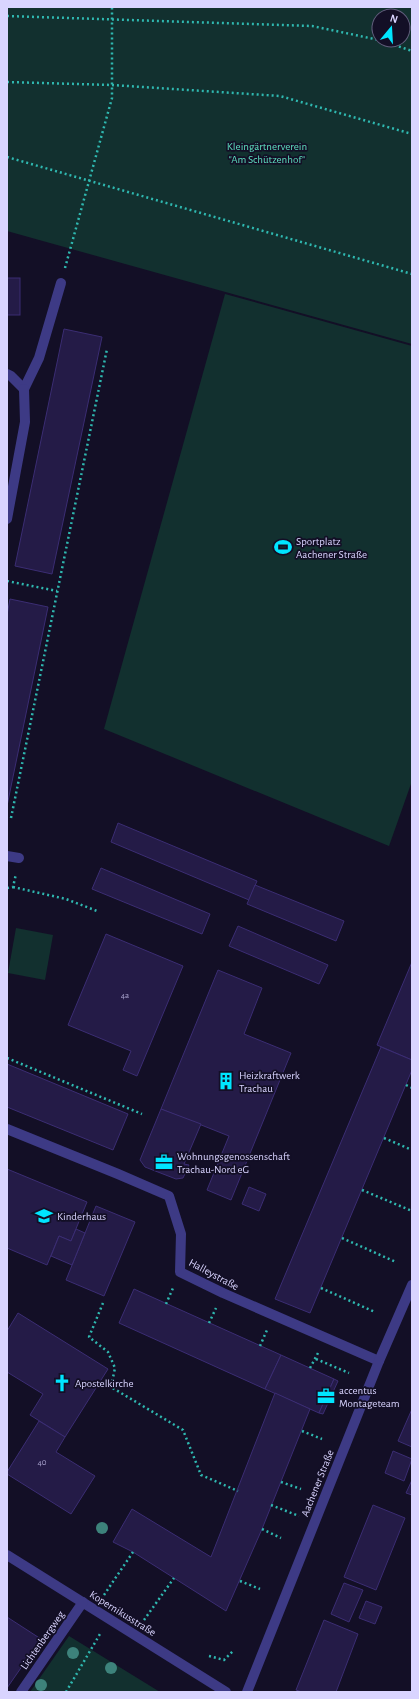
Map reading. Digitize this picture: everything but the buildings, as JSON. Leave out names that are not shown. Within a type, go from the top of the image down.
[{"type":"street","points":[[7,519],[25,422],[24,389],[39,358],[60,283]]},
{"type":"street","points":[[7,374],[24,389]]},
{"type":"street","points":[[7,856],[19,858]]},
{"type":"street","name":"Halleystraße","points":[[7,1129],[169,1196],[181,1234],[180,1272],[223,1293],[379,1361]]},
{"type":"street","name":"Aachener Straße","points":[[247,1692],[379,1361],[412,1285]]},
{"type":"street","name":"Kopernikusstraße","points":[[7,1554],[226,1692]]},
{"type":"street","name":"Lichtenbergweg","points":[[21,1692],[83,1602]]},
{"type":"path","points":[[60,283],[112,98],[112,7]]},
{"type":"path","points":[[7,16],[312,26],[371,38]]},
{"type":"path","points":[[7,82],[112,85],[280,96],[412,134]]},
{"type":"path","points":[[7,157],[412,274]]},
{"type":"path","points":[[11,818],[107,349]]},
{"type":"path","points":[[7,581],[57,591]]},
{"type":"path","points":[[13,887],[66,899],[97,911]]},
{"type":"path","points":[[7,1058],[142,1114]]},
{"type":"path","points":[[406,1085],[412,1088]]},
{"type":"path","points":[[384,1138],[412,1150]]},
{"type":"path","points":[[362,1190],[412,1211]]},
{"type":"path","points":[[342,1238],[396,1262]]},
{"type":"path","points":[[321,1288],[375,1312]]},
{"type":"path","points":[[166,1304],[171,1292]]},
{"type":"path","points":[[104,1303],[89,1338],[108,1352],[115,1368],[111,1386],[183,1430],[201,1475],[238,1491]]},
{"type":"path","points":[[209,1323],[216,1310]]},
{"type":"path","points":[[260,1346],[265,1334]]},
{"type":"path","points":[[310,1368],[316,1359],[349,1373]]},
{"type":"path","points":[[302,1431],[322,1439]]},
{"type":"path","points":[[281,1482],[301,1489]]},
{"type":"path","points":[[271,1504],[315,1522]]},
{"type":"path","points":[[262,1529],[281,1538]]},
{"type":"path","points":[[95,1610],[133,1552]]},
{"type":"path","points":[[134,1635],[174,1578]]},
{"type":"path","points":[[240,1581],[260,1589]]},
{"type":"path","points":[[66,1692],[109,1618]]},
{"type":"path","points":[[209,1656],[224,1660],[234,1651]]},
{"type":"green space","name":"Kleingärtnerverein \"Am Schützenhof\"","points":[[7,7],[412,7],[412,344],[7,231]]},
{"type":"green space","name":"Sportplatz Aachener Straße","points":[[225,294],[412,346],[412,781],[389,846],[104,729]]},
{"type":"green space","points":[[16,928],[53,935],[45,980],[8,973]]},
{"type":"green space","points":[[69,1636],[160,1692],[30,1692]]},
{"type":"place","name":"Sportplatz Aachener Straße","points":[[283,547]]},
{"type":"place","name":"Heizkraftwerk Trachau","points":[[226,1081]]},
{"type":"place","name":"Wohnungsgenossenschaft Trachau-Nord eG","points":[[164,1162]]},
{"type":"place","name":"Kinderhaus","points":[[44,1216]]},
{"type":"place","name":"Apostelkirche","points":[[62,1383]]},
{"type":"place","name":"accentus Montageteam","points":[[326,1396]]}]
